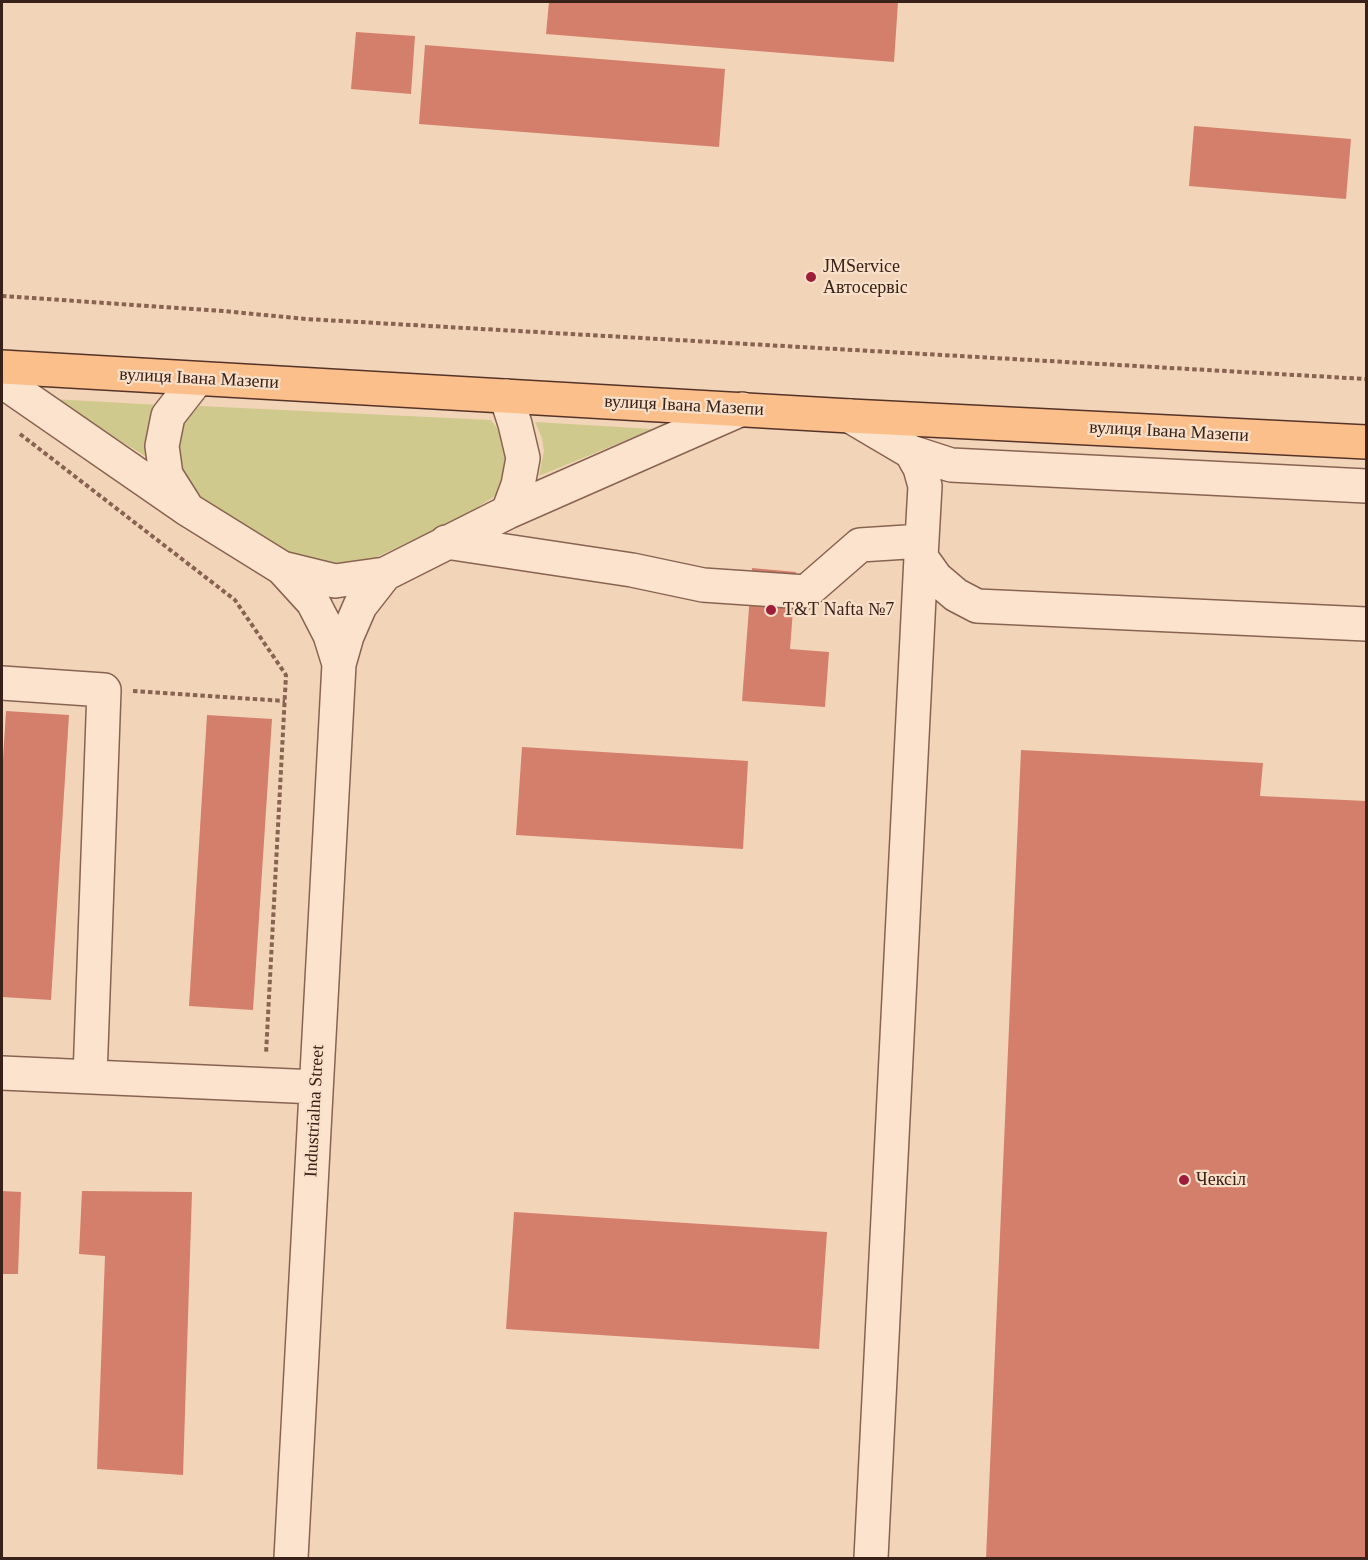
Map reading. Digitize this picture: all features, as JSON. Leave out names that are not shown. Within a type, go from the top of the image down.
[{"type":"main road","name":"вулиця Івана Мазепи","points":[[2,367],[850,416],[1366,442]]},
{"type":"street","points":[[187,509],[166,475],[162,446],[168,416],[197,379]]},
{"type":"street","points":[[2,381],[187,509],[282,568],[335,581],[385,574],[508,512],[742,409]]},
{"type":"street","points":[[506,396],[523,458],[518,485],[508,512]]},
{"type":"street","points":[[850,416],[911,452],[951,465],[1366,486]]},
{"type":"street","points":[[871,1558],[925,486],[920,468],[911,452]]},
{"type":"street","points":[[925,486],[938,473],[951,465]]},
{"type":"street","points":[[446,542],[632,570],[703,585],[806,592],[860,545],[922,549]]},
{"type":"street","points":[[922,549],[936,578],[956,594],[977,606],[1366,624]]},
{"type":"street","name":"Industrialna Street","points":[[282,568],[313,602],[330,635],[339,664]]},
{"type":"street","name":"Industrialna Street","points":[[291,1558],[339,664],[347,636],[360,606],[385,574]]},
{"type":"street","points":[[2,683],[104,690],[90,1077]]},
{"type":"street","points":[[2,1073],[316,1087]]},
{"type":"path","points":[[2,296],[212,310],[317,320],[1366,379]]},
{"type":"path","points":[[15,430],[235,600],[286,675],[265,1085]]},
{"type":"path","points":[[104,690],[285,701]]},
{"type":"shaded area","points":[[53,399],[159,405],[153,461]]},
{"type":"shaded area","points":[[200,406],[491,420],[500,432],[506,454],[505,473],[495,496],[462,517],[368,561],[335,567],[294,556],[204,504],[180,474],[175,447],[180,421]]},
{"type":"shaded area","points":[[535,422],[653,429],[539,476],[544,451],[542,438]]},
{"type":"building","points":[[549,2],[898,2],[894,62],[546,34]]},
{"type":"building","points":[[356,32],[415,36],[411,94],[351,89]]},
{"type":"building","points":[[425,45],[725,69],[719,147],[419,124]]},
{"type":"building","points":[[1194,126],[1351,139],[1346,199],[1189,186]]},
{"type":"building","name":"T&T Nafta №7","points":[[752,568],[796,572],[790,649],[829,652],[825,707],[742,701]]},
{"type":"building","points":[[6,711],[69,715],[51,1000],[2,997],[2,775]]},
{"type":"building","points":[[207,715],[272,719],[253,1010],[189,1006]]},
{"type":"building","points":[[522,747],[748,761],[743,849],[516,835]]},
{"type":"building","name":"Чексіл","points":[[1021,750],[1263,763],[1260,796],[1366,801],[1366,1558],[986,1558]]},
{"type":"building","points":[[2,1191],[21,1192],[18,1274],[2,1274]]},
{"type":"building","points":[[82,1191],[192,1192],[183,1475],[97,1469],[105,1256],[79,1254]]},
{"type":"building","points":[[514,1212],[827,1232],[819,1349],[506,1329]]},
{"type":"place","name":"JMService Автосервіс","points":[[811,277]]},
{"type":"place","name":"T&T Nafta №7","points":[[771,610]]},
{"type":"place","name":"Чексіл","points":[[1184,1180]]}]
